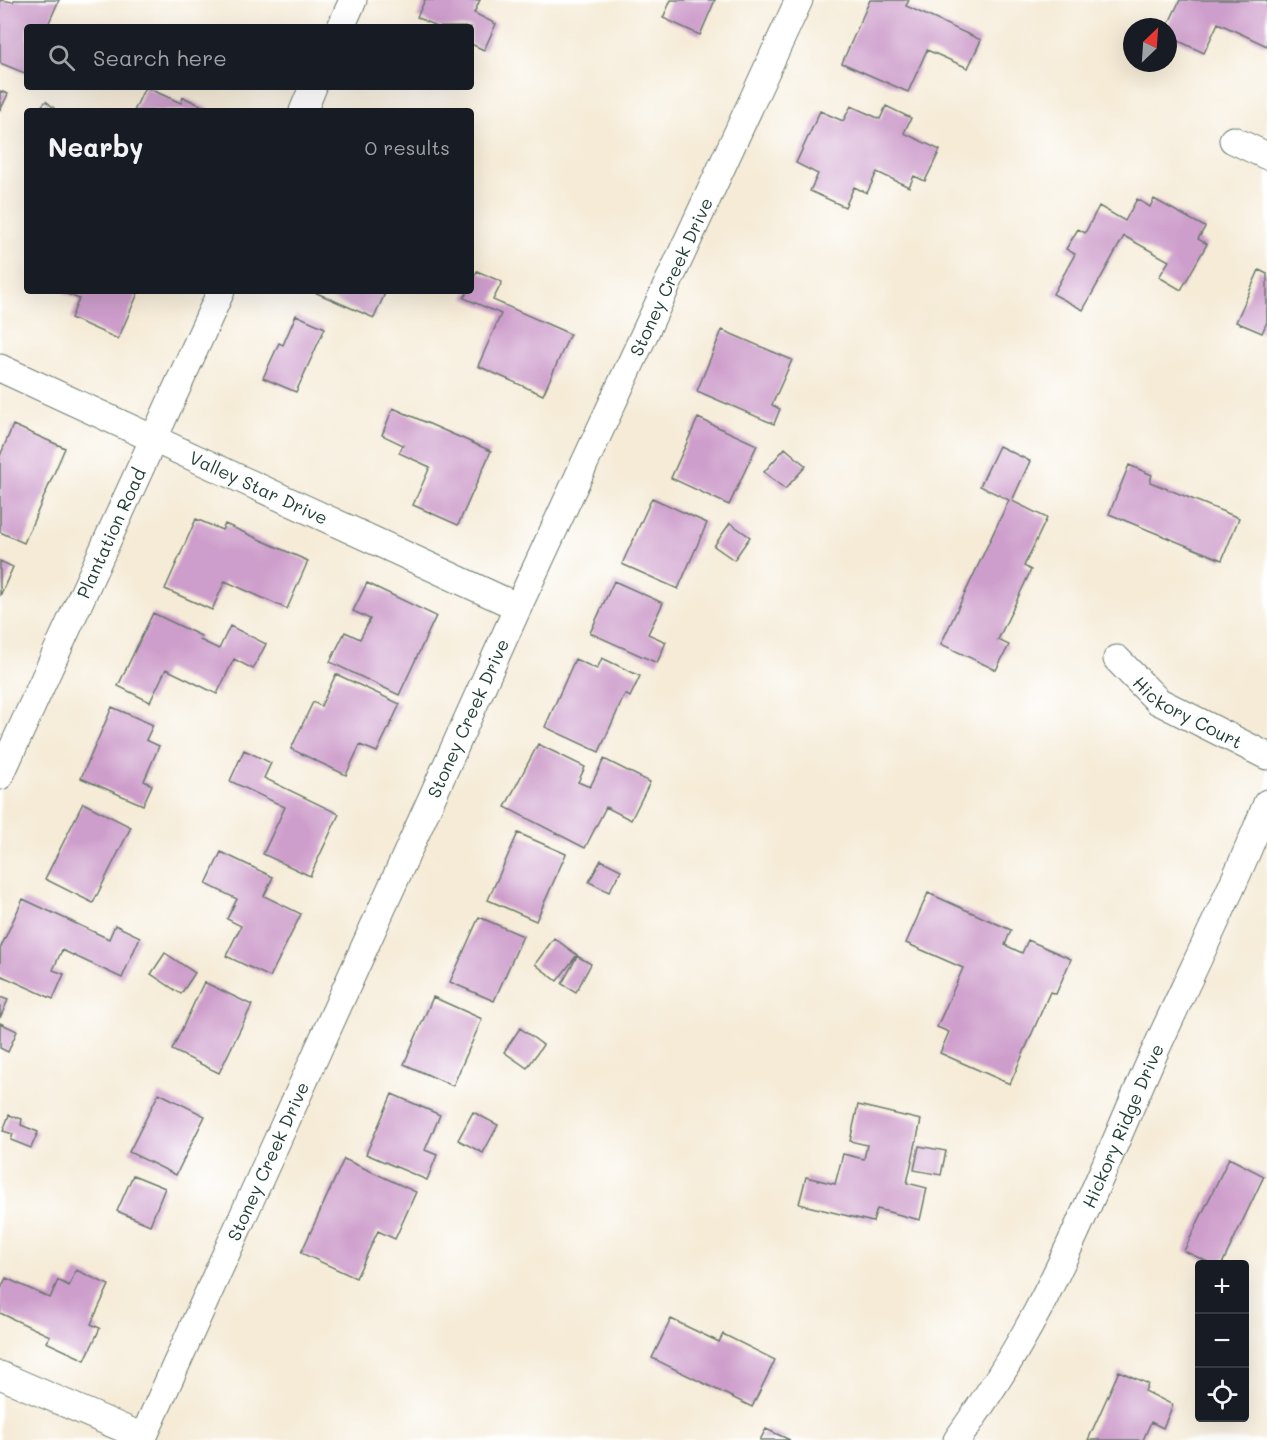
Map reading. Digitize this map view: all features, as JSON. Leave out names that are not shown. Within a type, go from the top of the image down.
[{"type":"street","points":[[342,24],[353,0]]},
{"type":"street","name":"Stoney Creek Drive","points":[[143,1438],[518,607],[799,0]]},
{"type":"street","points":[[304,108],[313,90]]},
{"type":"street","points":[[1233,140],[1267,156]]},
{"type":"street","name":"Plantation Road","points":[[0,776],[220,294]]},
{"type":"street","name":"Valley Star Drive","points":[[0,368],[518,607]]},
{"type":"street","name":"Hickory Court","points":[[1117,659],[1158,700],[1267,756]]},
{"type":"street","name":"Hickory Ridge Drive","points":[[957,1440],[1020,1340],[1055,1278],[1185,983],[1245,859],[1267,803]]},
{"type":"street","points":[[0,1374],[143,1438]]},
{"type":"building","points":[[0,0],[13,2],[14,0],[59,0],[48,24],[24,24],[24,73],[0,63]]},
{"type":"building","points":[[425,0],[480,0],[474,13],[496,24],[484,50],[474,45],[474,24],[431,24],[417,17]]},
{"type":"building","points":[[671,0],[715,0],[700,35],[663,18]]},
{"type":"building","points":[[870,0],[909,0],[906,6],[981,40],[968,68],[927,50],[908,92],[842,63]]},
{"type":"building","points":[[1180,0],[1267,0],[1267,46],[1218,23],[1204,53],[1177,40],[1177,18],[1171,18]]},
{"type":"building","points":[[144,90],[152,90],[181,103],[183,97],[207,108],[135,108]]},
{"type":"building","points":[[0,91],[8,94],[0,111]]},
{"type":"building","points":[[46,101],[54,108],[40,108]]},
{"type":"building","points":[[851,106],[880,119],[886,106],[911,118],[904,133],[940,150],[925,181],[914,176],[909,187],[877,172],[867,193],[854,187],[845,207],[810,191],[818,174],[796,163],[820,111],[843,121]]},
{"type":"building","points":[[1137,199],[1150,207],[1154,199],[1205,227],[1198,239],[1207,244],[1181,290],[1159,277],[1169,261],[1124,236],[1083,310],[1053,294],[1075,254],[1066,249],[1078,229],[1085,233],[1099,206],[1125,221]]},
{"type":"building","points":[[1259,270],[1267,274],[1267,322],[1262,333],[1236,322]]},
{"type":"building","points":[[477,271],[502,282],[493,300],[570,334],[543,395],[478,366],[501,314],[464,298],[466,294],[474,294],[474,277]]},
{"type":"building","points":[[67,294],[138,294],[118,339],[71,318],[79,299]]},
{"type":"building","points":[[319,294],[385,294],[374,318]]},
{"type":"building","points":[[296,315],[325,328],[296,392],[263,378],[279,343],[283,345]]},
{"type":"building","points":[[722,330],[792,360],[772,405],[780,409],[774,424],[697,391]]},
{"type":"building","points":[[393,408],[491,451],[458,525],[413,505],[430,467],[399,453],[403,445],[382,435]]},
{"type":"building","points":[[698,418],[757,445],[729,505],[671,478]]},
{"type":"building","points":[[13,425],[65,448],[24,543],[0,532],[0,456]]},
{"type":"building","points":[[999,446],[1030,461],[1012,501],[1047,518],[1024,566],[1031,570],[998,640],[1009,645],[996,670],[941,644],[1009,500],[980,486]]},
{"type":"building","points":[[785,448],[806,466],[785,489],[764,472]]},
{"type":"building","points":[[1129,465],[1152,475],[1150,482],[1239,518],[1222,560],[1109,514]]},
{"type":"building","points":[[652,498],[707,523],[678,589],[622,564]]},
{"type":"building","points":[[196,519],[222,530],[225,524],[308,561],[287,609],[225,581],[212,610],[165,589]]},
{"type":"building","points":[[730,523],[750,537],[734,560],[714,546]]},
{"type":"building","points":[[0,561],[13,567],[0,596]]},
{"type":"building","points":[[614,581],[663,603],[648,634],[666,642],[657,663],[590,633]]},
{"type":"building","points":[[367,583],[436,616],[399,695],[330,662],[345,632],[360,639],[370,619],[353,611]]},
{"type":"building","points":[[153,613],[201,636],[200,640],[219,649],[230,626],[266,644],[253,669],[234,659],[217,694],[166,669],[150,702],[118,686]]},
{"type":"building","points":[[602,658],[640,676],[630,697],[625,694],[599,752],[545,727],[575,659],[597,669]]},
{"type":"building","points":[[336,674],[400,704],[377,752],[360,745],[346,775],[291,749],[313,702],[321,706]]},
{"type":"building","points":[[112,707],[153,725],[146,740],[159,746],[144,781],[152,785],[143,805],[81,778]]},
{"type":"building","points":[[538,744],[585,767],[578,782],[590,787],[604,759],[650,782],[631,820],[606,807],[585,848],[505,807]]},
{"type":"building","points":[[244,750],[271,763],[264,778],[339,814],[310,876],[263,854],[285,807],[230,781]]},
{"type":"building","points":[[83,803],[131,827],[93,903],[45,879]]},
{"type":"building","points":[[518,833],[566,854],[536,921],[488,900]]},
{"type":"building","points":[[221,852],[273,877],[264,896],[301,914],[270,977],[226,956],[241,926],[227,919],[237,899],[206,884]]},
{"type":"building","points":[[601,860],[621,870],[609,892],[589,882]]},
{"type":"building","points":[[928,893],[1011,930],[1005,945],[1022,953],[1028,940],[1071,959],[1056,994],[1050,992],[1010,1084],[940,1053],[949,1032],[937,1027],[963,968],[906,943]]},
{"type":"building","points":[[23,899],[109,939],[115,925],[140,937],[122,978],[62,950],[53,970],[64,974],[53,999],[0,975],[0,949]]},
{"type":"building","points":[[479,917],[523,936],[494,1001],[450,982]]},
{"type":"building","points":[[554,938],[577,955],[557,981],[535,964]]},
{"type":"building","points":[[165,953],[195,973],[181,994],[151,974]]},
{"type":"building","points":[[577,956],[591,964],[576,992],[562,984]]},
{"type":"building","points":[[204,982],[252,1005],[219,1073],[172,1050]]},
{"type":"building","points":[[0,997],[8,1000],[0,1018]]},
{"type":"building","points":[[433,997],[482,1019],[453,1086],[404,1064]]},
{"type":"building","points":[[0,1023],[17,1031],[8,1052],[0,1048]]},
{"type":"building","points":[[520,1028],[543,1045],[527,1068],[504,1052]]},
{"type":"building","points":[[159,1093],[205,1116],[176,1175],[129,1152]]},
{"type":"building","points":[[392,1094],[440,1115],[425,1150],[437,1155],[427,1180],[366,1154]]},
{"type":"building","points":[[858,1105],[921,1120],[907,1183],[927,1188],[920,1220],[877,1209],[873,1222],[799,1204],[806,1177],[835,1184],[843,1154],[864,1159],[867,1145],[850,1141]]},
{"type":"building","points":[[473,1112],[498,1125],[483,1153],[458,1140]]},
{"type":"building","points":[[9,1115],[22,1119],[21,1125],[38,1132],[31,1148],[11,1140],[13,1134],[3,1131]]},
{"type":"building","points":[[919,1146],[946,1151],[941,1175],[914,1170]]},
{"type":"building","points":[[1229,1158],[1264,1176],[1224,1260],[1203,1260],[1184,1251]]},
{"type":"building","points":[[344,1159],[416,1192],[395,1239],[378,1231],[356,1278],[301,1253]]},
{"type":"building","points":[[133,1175],[165,1188],[150,1225],[117,1211]]},
{"type":"building","points":[[76,1270],[109,1285],[91,1324],[100,1328],[85,1360],[46,1342],[50,1336],[0,1313],[0,1291],[6,1278],[50,1298],[58,1280],[69,1286]]},
{"type":"building","points":[[671,1319],[719,1342],[723,1334],[775,1360],[752,1407],[652,1358]]},
{"type":"building","points":[[1119,1371],[1148,1384],[1145,1391],[1173,1405],[1163,1428],[1151,1422],[1143,1440],[1088,1440]]},
{"type":"building","points":[[766,1429],[790,1440],[760,1440]]}]
